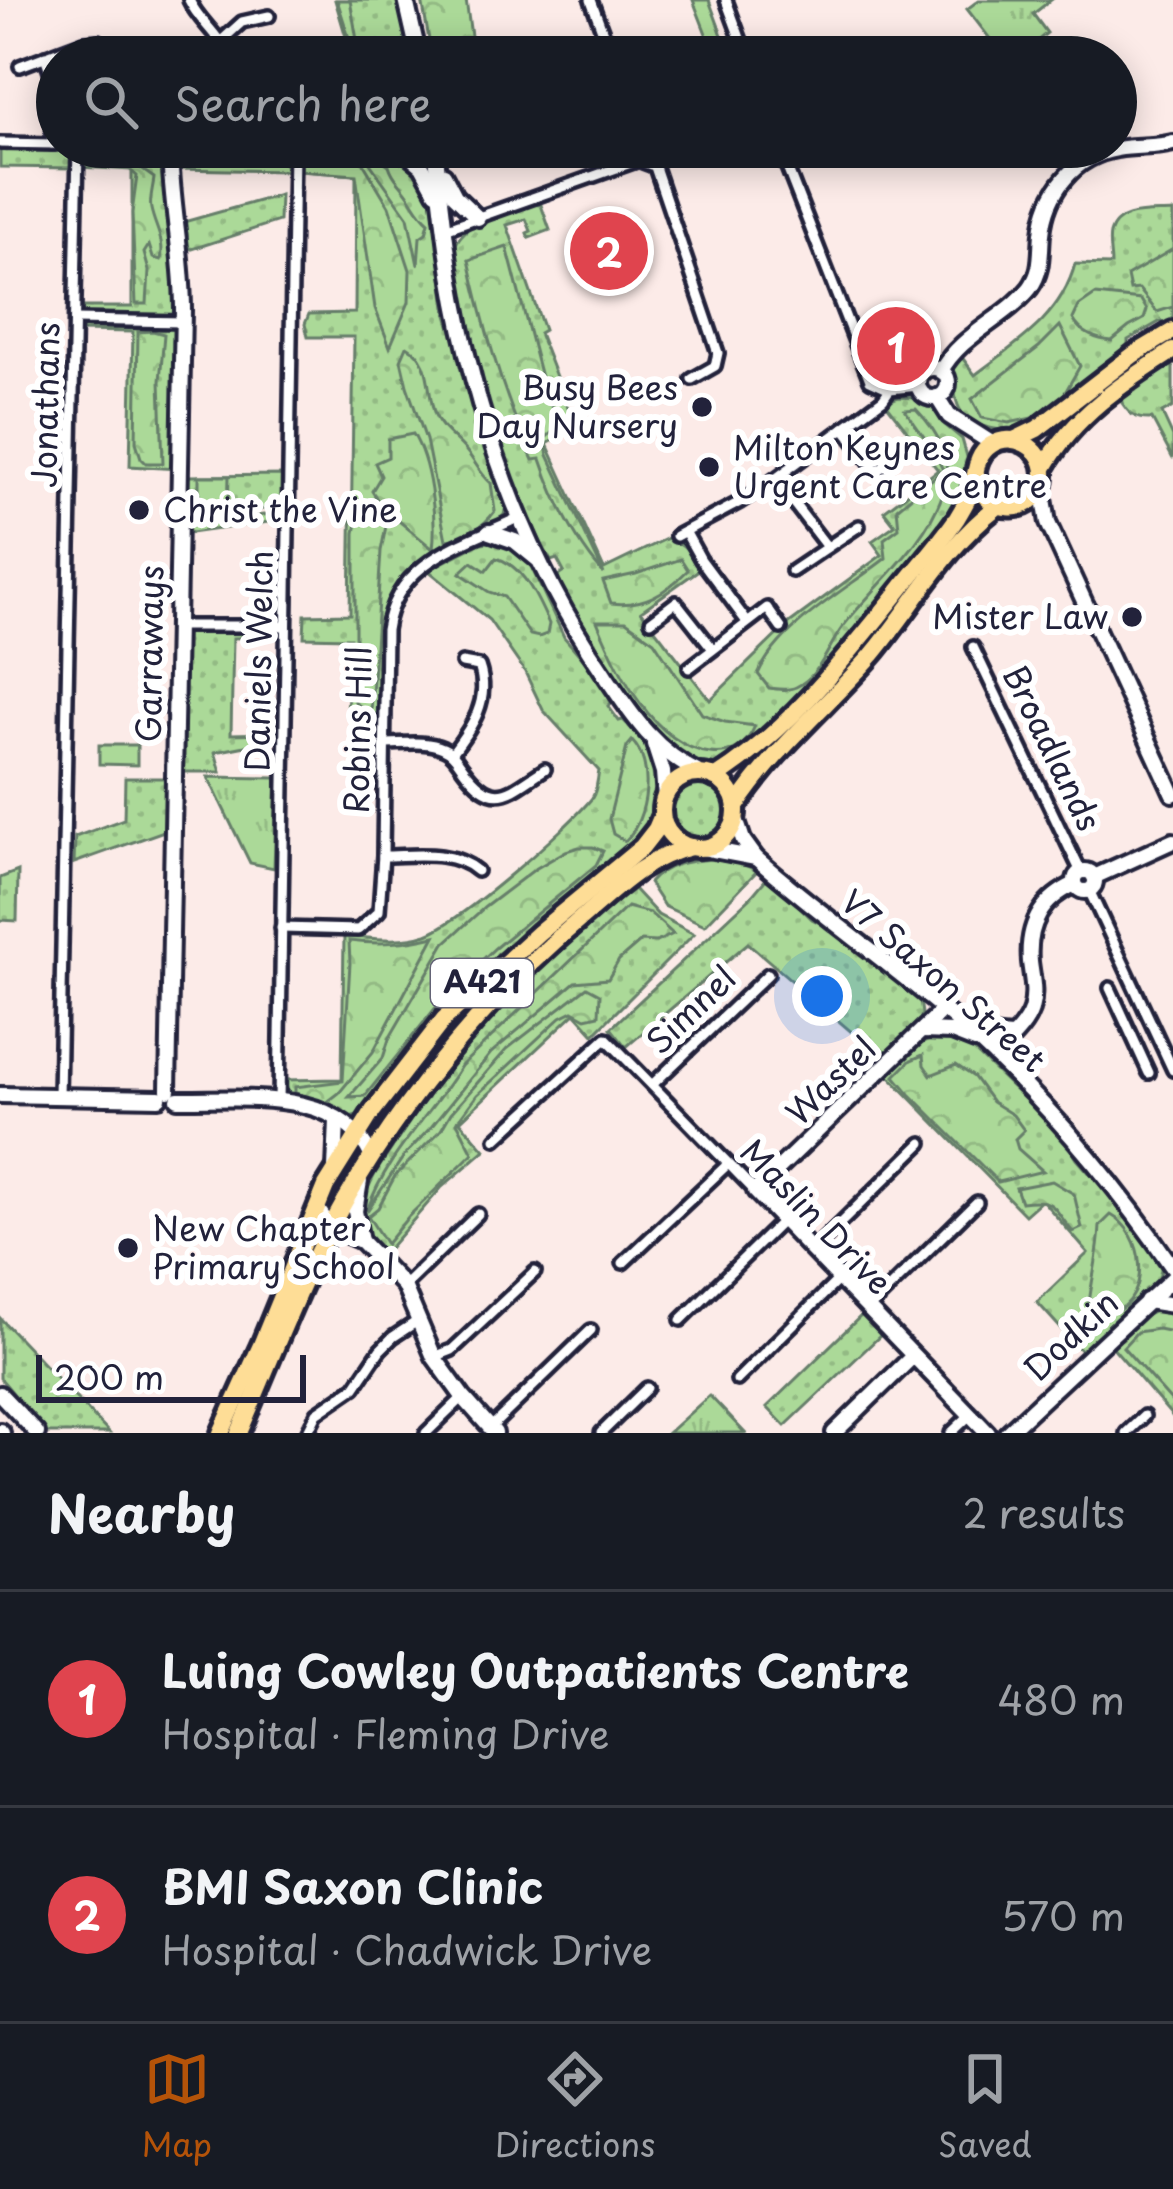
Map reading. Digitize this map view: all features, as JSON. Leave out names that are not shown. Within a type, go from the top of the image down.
[{"type":"highway","points":[[1118,377],[1132,355],[1173,331]]},
{"type":"highway","points":[[1090,398],[1057,445],[1033,500],[1021,506],[998,506],[981,493],[983,458],[1090,398],[1118,377],[1173,351]]},
{"type":"highway","points":[[1014,440],[1034,449],[1043,477]]},
{"type":"highway","name":"A421","points":[[642,858],[713,845],[728,834],[755,777],[955,521],[983,458]]},
{"type":"highway","name":"A421","points":[[221,1433],[303,1242],[324,1218],[351,1200],[364,1156],[402,1072],[444,1019],[538,933],[642,858],[676,782],[694,775],[710,776],[743,760],[764,739],[794,724],[872,654],[975,524],[998,506]]},
{"type":"highway","points":[[710,776],[729,790],[736,812]]},
{"type":"highway","points":[[663,806],[671,836],[697,848]]},
{"type":"highway","name":"A421","points":[[239,1433],[308,1273],[334,1168],[364,1156],[493,1002],[615,880]]},
{"type":"street","points":[[189,0],[216,36]]},
{"type":"street","points":[[406,0],[414,36]]},
{"type":"street","points":[[591,0],[604,36]]},
{"type":"street","points":[[726,0],[739,36]]},
{"type":"street","points":[[227,36],[242,22],[269,16]]},
{"type":"street","points":[[20,66],[36,60]]},
{"type":"street","points":[[1137,146],[1173,142]]},
{"type":"street","points":[[0,143],[36,144]]},
{"type":"street","name":"Jonathans","points":[[59,1096],[78,168]]},
{"type":"street","name":"Garraways","points":[[168,1096],[183,322],[183,265],[171,168]]},
{"type":"street","name":"Daniels Welch","points":[[279,1101],[294,168]]},
{"type":"street","points":[[423,168],[442,207]]},
{"type":"street","points":[[437,168],[451,274],[470,366],[520,517],[565,612],[627,708],[653,741],[683,765],[710,776]]},
{"type":"street","points":[[442,168],[451,190],[478,218]]},
{"type":"street","points":[[445,229],[617,168]]},
{"type":"street","points":[[655,168],[718,353],[715,366],[692,379]]},
{"type":"street","points":[[787,168],[870,380],[890,389],[919,386]]},
{"type":"street","points":[[941,371],[962,343],[1035,280],[1042,259],[1044,218],[1055,190],[1075,168]]},
{"type":"street","points":[[75,320],[183,322]]},
{"type":"street","points":[[933,368],[947,378],[947,387],[938,397],[928,397],[919,386],[920,377],[933,368]]},
{"type":"street","points":[[747,622],[681,534],[776,479],[890,389]]},
{"type":"street","points":[[938,397],[983,458]]},
{"type":"street","points":[[844,428],[877,471],[892,459]]},
{"type":"street","points":[[1043,477],[1048,523],[1173,794]]},
{"type":"street","points":[[776,479],[826,547]]},
{"type":"street","points":[[1021,506],[1048,523]]},
{"type":"street","name":"Robins Hill","points":[[281,928],[358,930],[379,911],[390,610],[404,584],[435,557],[520,517]]},
{"type":"street","points":[[792,572],[859,526]]},
{"type":"street","points":[[490,532],[515,541],[541,562]]},
{"type":"street","points":[[651,622],[676,602],[713,650]]},
{"type":"street","points":[[689,668],[766,608],[781,628]]},
{"type":"street","points":[[178,626],[286,626]]},
{"type":"street","name":"Broadlands","points":[[973,647],[1173,1070]]},
{"type":"street","points":[[452,753],[481,709],[483,674],[479,666],[462,663]]},
{"type":"street","points":[[653,741],[663,772],[663,806]]},
{"type":"street","points":[[384,744],[440,746],[452,753],[480,787],[493,793],[518,789],[544,769]]},
{"type":"street","name":"V7 Saxon Street","points":[[736,812],[743,840],[757,858],[957,1021],[1051,1113],[1111,1183],[1173,1268]]},
{"type":"street","points":[[995,1056],[1029,1016],[1035,990],[1029,958],[1040,912],[1056,893],[1173,841]]},
{"type":"street","points":[[697,848],[757,858]]},
{"type":"street","points":[[382,856],[469,857],[477,871]]},
{"type":"street","name":"Simnel","points":[[652,1085],[768,974]]},
{"type":"street","points":[[1110,988],[1149,1073]]},
{"type":"street","name":"Wastel","points":[[755,1191],[944,1010]]},
{"type":"street","points":[[957,1021],[981,1033],[1011,1037]]},
{"type":"street","points":[[922,1031],[952,1032],[981,1043]]},
{"type":"street","points":[[1136,1046],[1158,1037]]},
{"type":"street","name":"Maslin Drive","points":[[496,1138],[606,1038],[988,1433]]},
{"type":"street","points":[[0,1095],[304,1103],[337,1120],[364,1156]]},
{"type":"street","points":[[334,1168],[337,1120]]},
{"type":"street","points":[[812,1250],[922,1144]]},
{"type":"street","points":[[623,1263],[728,1164]]},
{"type":"street","points":[[351,1200],[362,1241]]},
{"type":"street","points":[[868,1309],[977,1202]]},
{"type":"street","points":[[404,1286],[478,1214]]},
{"type":"street","points":[[324,1218],[362,1241],[404,1286],[434,1358],[492,1431],[591,1330]]},
{"type":"street","points":[[681,1320],[782,1222]]},
{"type":"street","points":[[434,1358],[452,1350],[535,1272]]},
{"type":"street","name":"Dodkin","points":[[1007,1433],[1173,1278]]},
{"type":"street","points":[[737,1380],[838,1280]]},
{"type":"street","points":[[1148,1301],[1173,1305]]},
{"type":"street","points":[[309,1432],[317,1414],[355,1387],[380,1350],[419,1320]]},
{"type":"street","points":[[834,1433],[913,1356]]},
{"type":"street","points":[[601,1433],[647,1388]]},
{"type":"street","points":[[0,1394],[38,1433]]},
{"type":"street","points":[[426,1433],[463,1397]]},
{"type":"street","points":[[951,1433],[970,1415]]},
{"type":"street","points":[[1126,1433],[1144,1416]]},
{"type":"green space","points":[[335,0],[397,0],[405,36],[346,36]]},
{"type":"green space","points":[[337,0],[350,0],[356,36],[348,36]]},
{"type":"green space","points":[[422,0],[466,0],[471,36],[428,36]]},
{"type":"green space","points":[[693,0],[709,0],[722,36],[707,36]]},
{"type":"green space","points":[[979,0],[1051,0],[1033,14],[1047,33],[1043,36],[988,36],[967,9]]},
{"type":"green space","points":[[0,150],[36,151],[36,167],[0,167]]},
{"type":"green space","points":[[98,168],[167,168],[174,233],[174,317],[92,316],[83,311],[82,307],[132,307],[132,170]]},
{"type":"green space","points":[[128,168],[140,168],[154,178],[151,205],[161,240],[161,260],[153,258],[149,245],[144,253],[149,271],[147,304],[136,304],[132,213],[137,176]]},
{"type":"green space","points":[[286,168],[288,171],[176,169]]},
{"type":"green space","points":[[366,168],[389,206],[410,270],[409,302],[390,347],[375,308],[356,175],[301,171]]},
{"type":"green space","points":[[373,168],[390,168],[429,222],[420,237],[418,265],[408,217]]},
{"type":"green space","points":[[416,168],[431,195],[447,315],[506,506],[497,521],[421,560],[393,592],[381,631],[379,717],[347,717],[350,638],[304,637],[305,615],[350,614],[354,337],[308,337],[305,324],[309,314],[355,313],[356,175],[301,171]]},
{"type":"green space","points":[[280,195],[279,221],[192,249],[186,245],[180,223]]},
{"type":"green space","points":[[531,204],[541,205],[550,230],[529,238],[526,219],[507,225],[544,330],[539,333],[576,428],[547,444],[604,569],[668,538],[694,558],[700,569],[641,611],[710,700],[788,624],[882,555],[872,541],[895,525],[884,511],[938,470],[887,405],[891,400],[916,398],[932,407],[962,439],[970,467],[958,506],[897,587],[785,715],[781,712],[722,767],[680,755],[628,700],[571,609],[558,576],[564,572],[557,559],[551,561],[532,525],[501,449],[477,371],[454,250],[475,225]]},
{"type":"green space","points":[[1173,212],[1173,322],[1165,326],[1161,321],[1128,340],[1128,350],[1109,368],[1106,365],[1081,384],[1083,389],[1018,433],[980,425],[964,415],[955,395],[953,365],[958,352],[975,375],[1048,314],[1075,264],[1111,265],[1110,234],[1120,220]]},
{"type":"green space","points":[[507,247],[543,385],[559,427],[544,439],[548,455],[604,574],[566,520],[541,459],[533,460],[495,362],[469,260]]},
{"type":"green space","points":[[1173,249],[1173,307],[1157,312],[1139,289],[1130,290],[1127,276]]},
{"type":"green space","points":[[1095,295],[1141,300],[1147,310],[1144,319],[1112,341],[1090,335],[1073,319],[1079,306]]},
{"type":"green space","points":[[86,324],[178,328],[177,469],[130,466],[133,332],[80,331]]},
{"type":"green space","points":[[1060,326],[1080,366],[1063,396],[1032,418],[1009,423],[982,418],[972,399]]},
{"type":"green space","points":[[138,332],[164,334],[160,381],[163,463],[146,463],[136,442]]},
{"type":"green space","points":[[407,346],[425,368],[438,420],[491,483],[495,511],[460,538],[446,540],[426,440],[401,360]]},
{"type":"green space","points":[[1173,365],[1173,407],[1162,413],[1173,437],[1173,459],[1152,419],[1133,415],[1120,400]]},
{"type":"green space","points":[[916,409],[938,437],[945,458],[946,481],[935,513],[912,548],[842,628],[811,676],[793,688],[769,688],[758,674],[781,640],[886,558],[884,539],[899,528],[897,508],[943,470],[905,410]]},
{"type":"green space","points":[[413,434],[431,490],[433,549],[382,507],[372,491],[381,476],[375,463],[388,457],[388,439]]},
{"type":"green space","points":[[284,475],[284,506],[186,520],[187,476]]},
{"type":"green space","points":[[199,476],[229,476],[228,512],[199,517]]},
{"type":"green space","points":[[284,512],[283,520],[191,533],[186,529],[186,526]]},
{"type":"green space","points":[[358,518],[387,521],[371,712],[355,703],[355,533]]},
{"type":"green space","points":[[481,543],[515,546],[528,560],[564,637],[601,680],[611,703],[608,706],[651,752],[658,774],[656,810],[649,831],[535,929],[370,1107],[350,1117],[289,1093],[284,1080],[342,1079],[344,936],[406,938],[443,926],[538,851],[596,789],[599,771],[543,710],[525,672],[489,620],[428,570]]},
{"type":"green space","points":[[496,558],[528,584],[549,624],[547,634],[530,635],[504,597],[460,573],[472,562],[486,571]]},
{"type":"green space","points":[[681,559],[688,570],[662,592],[634,603],[611,603],[603,581]]},
{"type":"green space","points":[[597,621],[626,621],[654,641],[702,714],[755,726],[748,739],[731,751],[710,753],[671,736],[654,721],[627,682]]},
{"type":"green space","points":[[188,630],[269,630],[270,637],[233,638],[231,734],[271,733],[271,741],[215,752],[221,772],[182,772]]},
{"type":"green space","points":[[632,741],[644,763],[646,791],[639,819],[625,841],[613,834],[609,819]]},
{"type":"green space","points":[[99,745],[137,745],[137,765],[99,764]]},
{"type":"green space","points":[[208,777],[277,778],[274,868],[250,863]]},
{"type":"green space","points":[[125,778],[171,778],[167,830],[74,863],[75,837],[124,819]]},
{"type":"green space","points":[[701,783],[721,791],[729,811],[721,831],[701,839],[681,831],[673,811],[681,791]]},
{"type":"green space","points":[[579,847],[603,851],[596,865],[449,991],[365,1096],[349,1097],[383,1058],[389,1039],[445,943],[535,869]]},
{"type":"green space","points":[[713,859],[757,871],[705,925],[664,906],[649,883],[670,867]]},
{"type":"green space","points":[[18,871],[17,921],[0,920],[0,878]]},
{"type":"green space","points":[[616,878],[453,1034],[377,1131],[368,1134],[418,1060],[448,1027],[513,964]]},
{"type":"green space","points":[[766,879],[812,919],[904,984],[920,1000],[918,1028],[883,1059],[748,943],[626,1047],[611,1028]]},
{"type":"green space","points":[[634,889],[658,915],[694,934],[594,1034],[575,1013],[460,1121],[485,1150],[442,1187],[384,1254],[366,1231],[360,1204],[376,1172],[456,1053],[538,966]]},
{"type":"green space","points":[[627,907],[650,913],[673,934],[656,942],[641,941],[619,960],[608,979],[575,982],[491,1053],[404,1156],[367,1211],[397,1154],[461,1066]]},
{"type":"green space","points":[[435,936],[373,1052],[339,1093],[326,1103],[295,1093],[295,1087],[343,1081],[349,941],[392,943]]},
{"type":"green space","points":[[587,987],[600,994],[599,1015],[586,1018],[573,1011],[561,1017],[477,1095],[457,1122],[473,1153],[386,1244],[368,1216],[378,1208],[395,1176],[441,1130],[507,1049]]},
{"type":"green space","points":[[945,1036],[967,1044],[1062,1135],[1162,1264],[1158,1284],[1083,1353],[1037,1302],[1088,1253],[1042,1200],[1025,1215],[886,1073],[920,1045]]},
{"type":"green space","points":[[923,1055],[931,1075],[956,1065],[974,1077],[992,1102],[1013,1115],[1024,1130],[1015,1139],[1018,1149],[1043,1171],[998,1182],[895,1076]]},
{"type":"green space","points":[[1052,1181],[1074,1194],[1082,1228],[1073,1232],[1048,1203],[1021,1202],[1016,1188]]},
{"type":"green space","points":[[1111,1215],[1131,1236],[1140,1265],[1134,1293],[1114,1312],[1089,1304],[1100,1226]]},
{"type":"green space","points":[[1161,1309],[1173,1310],[1173,1417],[1111,1345],[1134,1323]]},
{"type":"green space","points":[[863,1314],[882,1334],[785,1426],[767,1407]]},
{"type":"green space","points":[[0,1318],[109,1433],[47,1433],[0,1378]]},
{"type":"green space","points":[[1137,1332],[1173,1332],[1173,1403],[1123,1347]]},
{"type":"green space","points":[[709,1396],[745,1433],[668,1433]]},
{"type":"place","name":"BMI Saxon Clinic","points":[[609,251]]},
{"type":"place","name":"Luing Cowley Outpatients Centre","points":[[896,346]]},
{"type":"place","name":"Busy Bees Day Nursery","points":[[702,407]]},
{"type":"place","name":"Milton Keynes Urgent Care Centre","points":[[709,467]]},
{"type":"place","name":"Christ the Vine","points":[[139,510]]},
{"type":"place","name":"Mister Law","points":[[1132,617]]},
{"type":"place","name":"New Chapter Primary School","points":[[128,1248]]}]
